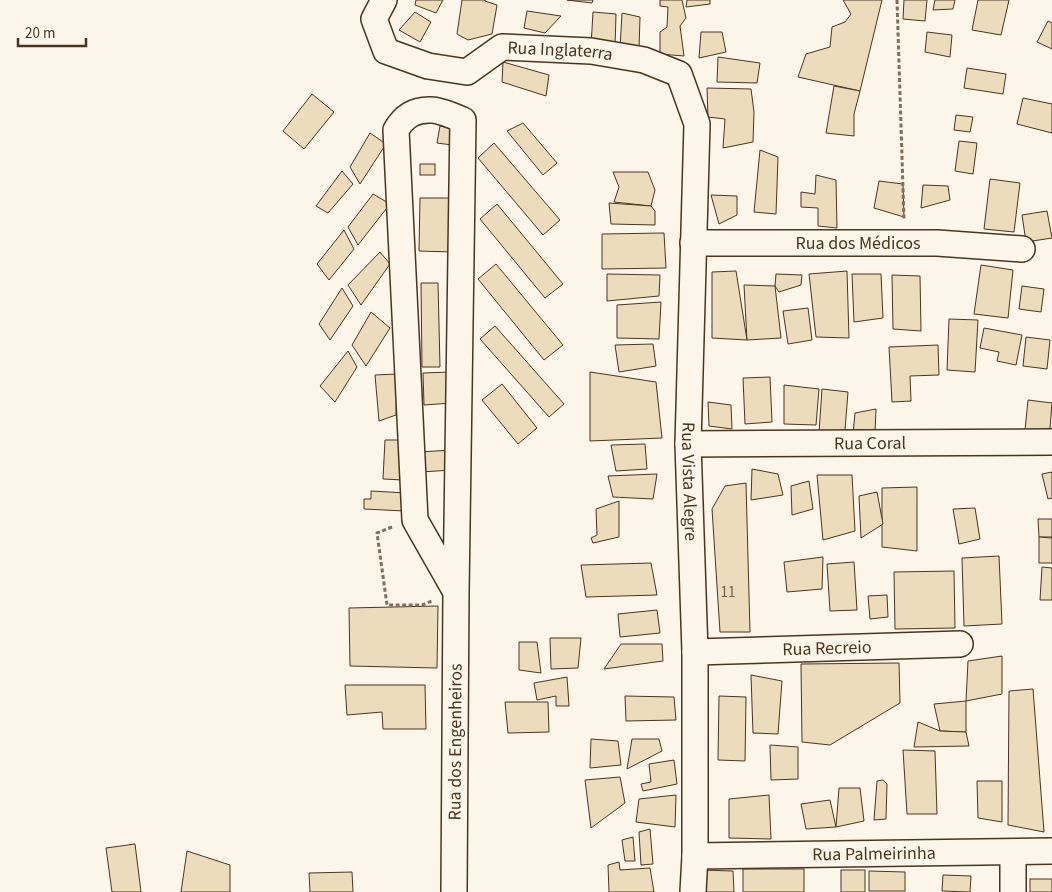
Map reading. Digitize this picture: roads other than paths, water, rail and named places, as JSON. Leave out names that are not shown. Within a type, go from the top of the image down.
[{"type":"street","name":"Rua Inglaterra","points":[[384,0],[374,19],[386,51],[428,66],[467,72],[502,48],[519,48],[591,51],[644,60],[680,74]]},
{"type":"street","name":"Rua Vista Alegre","points":[[680,74],[697,124],[688,444],[695,652],[695,856],[693,892]]},
{"type":"street","name":"Rua dos Engenheiros","points":[[454,892],[463,120],[434,110],[420,111],[410,115],[402,121],[396,130],[414,520],[456,592]]},
{"type":"street","name":"Rua dos Médicos","points":[[693,243],[937,243],[1022,249]]},
{"type":"street","name":"Rua Coral","points":[[688,444],[1052,442]]},
{"type":"street","name":"Rua Recreio","points":[[695,652],[960,644]]},
{"type":"street","name":"Rua Palmeirinha","points":[[695,856],[1052,851]]},
{"type":"street","points":[[1013,852],[1014,892]]}]
